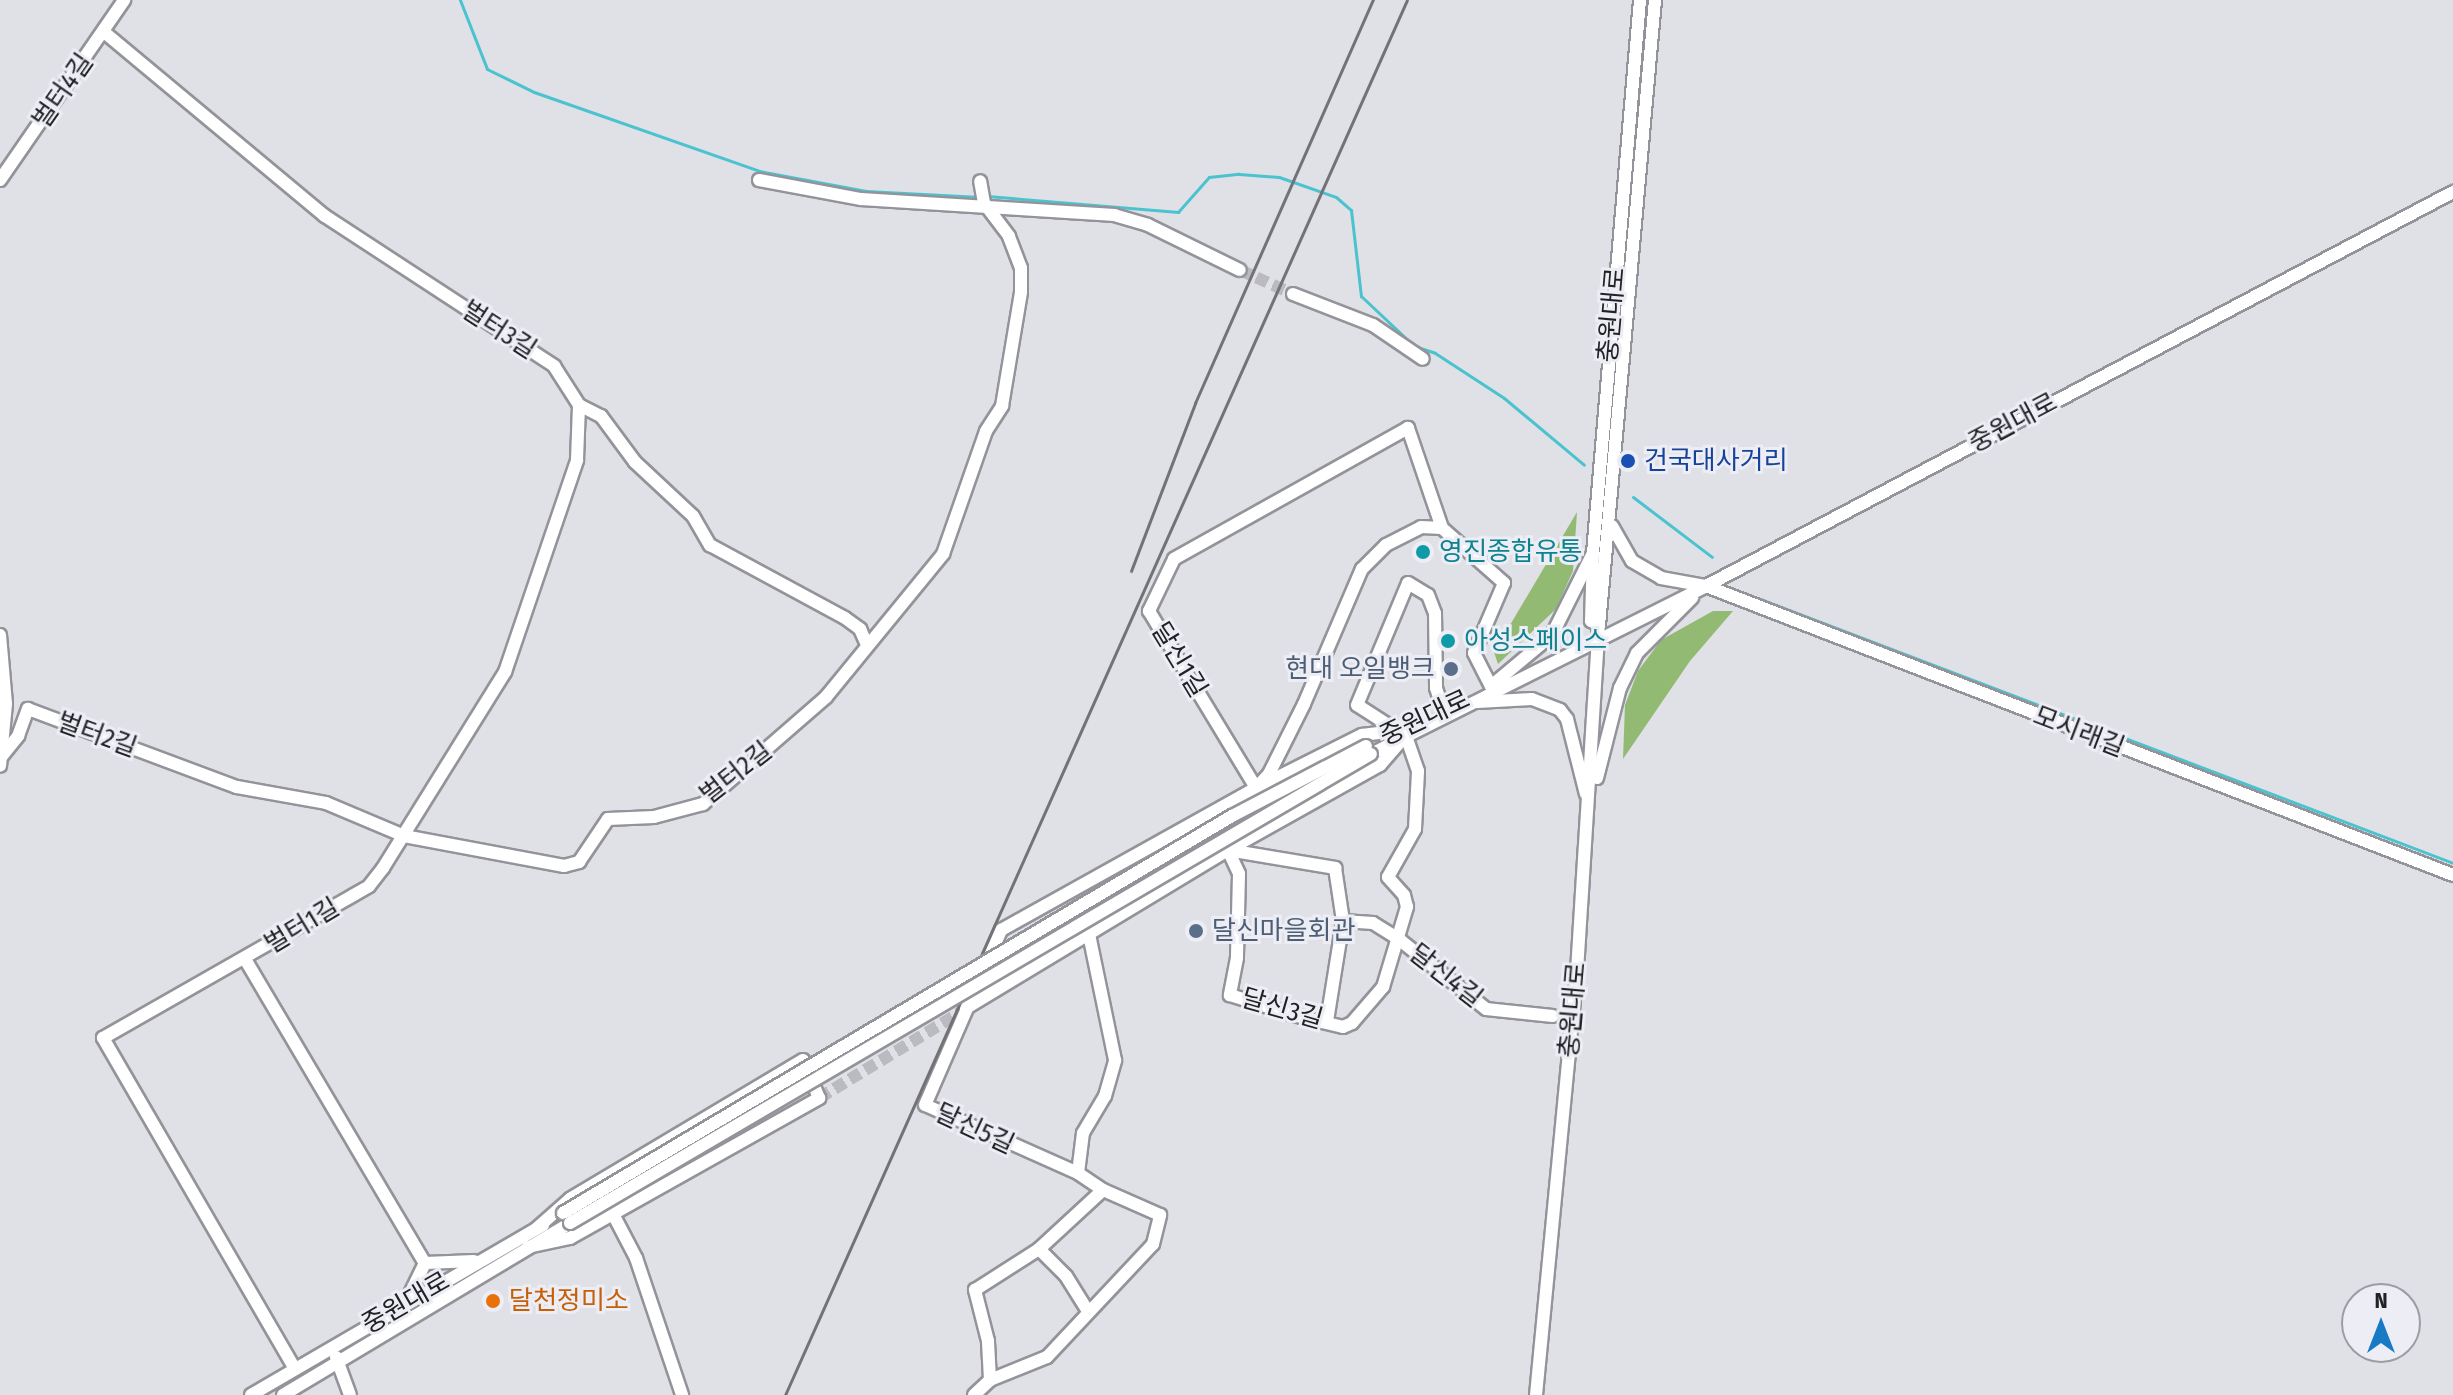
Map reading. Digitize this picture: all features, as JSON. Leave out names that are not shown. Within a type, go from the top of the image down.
[{"type":"street","name":"벌터4길","points":[[0,180],[124,0]]},
{"type":"street","name":"충원대로","points":[[1599,625],[1591,621],[1593,553],[1640,0]]},
{"type":"street","name":"충원대로","points":[[1536,1395],[1589,808],[1599,625],[1611,524],[1655,0]]},
{"type":"street","name":"벌터3길","points":[[104,32],[325,216],[554,366],[579,405],[601,416],[635,462],[693,516],[710,545],[845,618],[860,629],[867,645]]},
{"type":"street","points":[[759,180],[861,199],[984,203],[1114,215],[1148,225],[1240,270]]},
{"type":"street","points":[[980,181],[984,203]]},
{"type":"street","name":"중원대로","points":[[1401,733],[1598,641],[1706,586],[2453,192]]},
{"type":"street","name":"벌터2길","points":[[1,761],[28,709],[237,787],[326,803],[404,836],[564,866],[579,862],[608,819],[654,817],[703,804],[826,697],[943,554],[986,431],[1002,406],[1021,268],[1009,236],[984,203]]},
{"type":"street","points":[[1293,294],[1373,325],[1423,359]]},
{"type":"street","name":"벌터1길","points":[[295,1369],[103,1038],[369,886],[404,836],[505,672],[577,460],[579,405]]},
{"type":"street","name":"달신1길","points":[[1256,788],[1149,611],[1174,559],[1408,428],[1442,528],[1504,583],[1474,653],[1491,686]]},
{"type":"street","name":"모시래길","points":[[1611,524],[1632,561],[1645,571],[1706,586],[2453,875]]},
{"type":"street","points":[[1256,788],[1269,774],[1304,704],[1362,569],[1401,536],[1421,527],[1442,528]]},
{"type":"street","points":[[1491,686],[1552,635],[1593,553]]},
{"type":"street","points":[[1401,733],[1357,705],[1408,583],[1428,595],[1435,613],[1436,688],[1443,709]]},
{"type":"street","points":[[1589,808],[1628,670],[1645,640],[1706,586]]},
{"type":"street","points":[[0,635],[6,704],[1,761]]},
{"type":"street","name":"중원대로","points":[[283,1395],[528,1247],[566,1218],[1368,750],[1443,709],[1563,651],[1571,652]]},
{"type":"street","points":[[1470,702],[1532,699],[1560,710],[1567,719],[1589,808]]},
{"type":"street","points":[[966,1009],[1001,930],[1256,788],[1362,735],[1401,733]]},
{"type":"street","points":[[966,1009],[1228,850],[1380,765],[1401,733]]},
{"type":"street","name":"달신3길","points":[[1228,850],[1239,874],[1237,958],[1230,995],[1343,1027],[1352,1023],[1383,987],[1400,940],[1407,907],[1404,895],[1388,877],[1415,829],[1418,771],[1401,733]]},
{"type":"street","points":[[1228,850],[1335,868],[1343,921],[1327,1021]]},
{"type":"street","name":"달신4길","points":[[1343,921],[1373,923],[1400,940],[1486,1009],[1553,1016]]},
{"type":"street","points":[[1078,1173],[1083,1133],[1105,1096],[1115,1060],[1089,935]]},
{"type":"street","points":[[245,959],[425,1263]]},
{"type":"street","name":"달신5길","points":[[966,1009],[925,1105],[1078,1173],[1103,1190],[1160,1215],[1153,1244],[1141,1263],[1087,1309],[1047,1357],[990,1380],[974,1395]]},
{"type":"street","points":[[528,1247],[570,1238],[819,1098],[803,1060],[570,1199],[536,1229]]},
{"type":"street","points":[[990,1380],[988,1341],[975,1290],[1039,1249],[1103,1190]]},
{"type":"street","points":[[613,1214],[636,1258],[682,1395]]},
{"type":"street","name":"중원대로","points":[[251,1395],[480,1260],[536,1229],[566,1218]]},
{"type":"street","points":[[1039,1249],[1066,1276],[1087,1309]]},
{"type":"street","points":[[425,1263],[480,1260]]},
{"type":"street","points":[[405,1304],[425,1263]]},
{"type":"street","points":[[332,1347],[350,1395]]},
{"type":"green space","points":[[1577,512],[1573,571],[1556,609],[1498,664],[1494,652]]},
{"type":"green space","points":[[1713,611],[1733,611],[1690,661],[1623,759],[1625,705],[1638,671],[1661,640]]},
{"type":"waterway","points":[[460,0],[487,69],[534,92],[759,171],[866,191],[980,197]]},
{"type":"waterway","points":[[987,196],[1178,212],[1209,177],[1239,174],[1279,177],[1336,197],[1351,210],[1361,296],[1414,346],[1435,353],[1504,398],[1584,465]]},
{"type":"waterway","points":[[1633,497],[1712,557]]},
{"type":"waterway","points":[[1760,599],[2453,863]]},
{"type":"tunnel","points":[[1240,270],[1293,294]]},
{"type":"tunnel","points":[[819,1098],[966,1009]]},
{"type":"railway","points":[[1131,571],[1195,403],[1373,0]]},
{"type":"railway","points":[[785,1395],[1407,0]]},
{"type":"place","name":"건국대사거리","points":[[1628,461]]},
{"type":"place","name":"영진종합유통","points":[[1423,552]]},
{"type":"place","name":"아성스페이스","points":[[1448,641]]},
{"type":"place","name":"현대 오일뱅크","points":[[1451,669]]},
{"type":"place","name":"달신마을회관","points":[[1196,931]]},
{"type":"place","name":"달천정미소","points":[[493,1301]]}]
